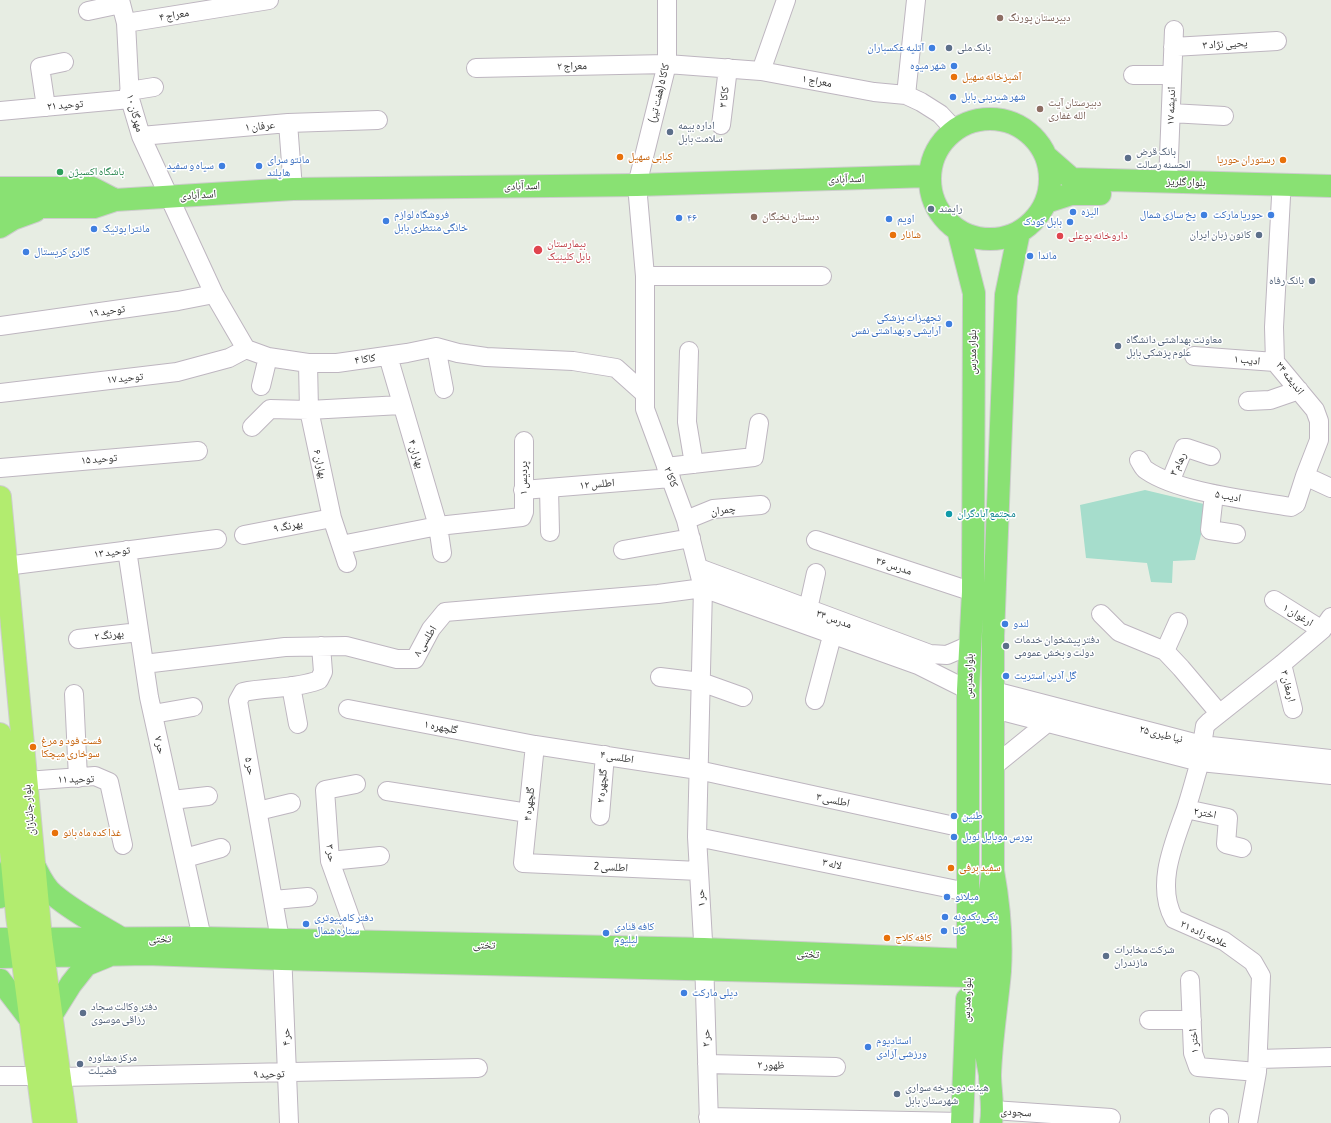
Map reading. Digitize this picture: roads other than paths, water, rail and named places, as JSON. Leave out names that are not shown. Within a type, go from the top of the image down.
[{"type":"highway","name":"بلوار جانبازان","points":[[0,497],[35,867],[26,946],[51,1016],[66,1123]]},
{"type":"highway","name":"بلوار جانبازان","points":[[0,734],[2,785],[12,863],[26,946],[30,1019],[44,1123]]},
{"type":"main road","points":[[998,118],[1014,123],[1028,131],[1040,143],[1048,158],[1051,175],[1050,193],[1033,222],[1019,232],[1004,238],[988,239],[972,237],[958,230],[946,220],[936,207],[931,192],[930,176],[932,160],[940,145],[955,130],[965,124],[981,119],[998,118]]},
{"type":"main road","name":"بلوار گلریز","points":[[1048,158],[1072,179],[1331,186]]},
{"type":"main road","points":[[0,172],[46,198],[0,227]]},
{"type":"main road","name":"اسد آبادی","points":[[0,188],[94,207],[115,200],[293,189],[637,185],[930,176]]},
{"type":"main road","name":"بلوار گلریز","points":[[1046,202],[1071,194],[1331,197]]},
{"type":"main road","name":"اسد آبادی","points":[[0,207],[46,198]]},
{"type":"main road","name":"بلوار مدرس","points":[[958,230],[974,293],[973,592],[968,690],[967,892],[971,968],[962,1123]]},
{"type":"main road","points":[[990,1075],[1000,970],[998,900],[993,871],[993,636],[1006,295],[1019,232]]},
{"type":"main road","points":[[0,897],[12,863]]},
{"type":"main road","points":[[35,867],[44,883],[53,894],[119,946],[86,965],[71,984],[51,1016]]},
{"type":"main road","points":[[992,1117],[990,1075],[971,968],[993,871]]},
{"type":"main road","name":"تختی","points":[[119,946],[202,938],[282,950],[359,942],[704,959]]},
{"type":"main road","name":"تختی","points":[[0,957],[26,946],[119,946],[704,959],[971,968]]},
{"type":"main road","points":[[0,980],[30,1019]]},
{"type":"street","name":"معراج ۴","points":[[126,23],[202,5],[269,0]]},
{"type":"street","name":"کاکا ۵ (هفت تیر)","points":[[637,185],[668,64],[667,0]]},
{"type":"street","points":[[761,71],[786,0]]},
{"type":"street","points":[[906,95],[916,0]]},
{"type":"street","points":[[88,11],[121,2]]},
{"type":"street","name":"مهرگان ۱۰","points":[[121,2],[126,23],[129,95],[141,136],[168,197]]},
{"type":"street","name":"یحیی نژاد ۳","points":[[1173,38],[1277,41]]},
{"type":"street","name":"اندیشه ۱۷","points":[[1168,182],[1173,38]]},
{"type":"street","points":[[46,107],[40,67],[64,62]]},
{"type":"street","name":"معراج ۲","points":[[476,68],[668,64]]},
{"type":"street","name":"معراج ۱","points":[[668,64],[761,71],[874,92],[906,95],[922,102],[940,114],[955,130]]},
{"type":"street","name":"کاکا ۳","points":[[721,125],[728,68]]},
{"type":"street","points":[[1133,75],[1172,75]]},
{"type":"street","name":"توحید ۲۱","points":[[0,111],[46,107],[129,95],[154,87]]},
{"type":"street","points":[[1171,113],[1224,116]]},
{"type":"street","name":"عرفان ۱","points":[[141,136],[288,123],[378,120]]},
{"type":"street","points":[[288,123],[293,189]]},
{"type":"street","name":"کاکا ۲","points":[[637,185],[645,276],[645,409],[686,520],[703,588],[702,682],[697,837]]},
{"type":"street","points":[[168,197],[214,294],[246,349]]},
{"type":"street","name":"اندیشه ۲۴","points":[[1281,197],[1274,327],[1275,362],[1315,410],[1319,421],[1319,440],[1305,476]]},
{"type":"street","points":[[645,276],[822,276]]},
{"type":"street","name":"توحید ۱۹","points":[[0,326],[178,301],[214,294]]},
{"type":"street","points":[[436,347],[444,389]]},
{"type":"street","name":"کاکا ۴","points":[[246,349],[268,358],[308,363],[337,363],[388,356],[436,347],[458,353],[486,357],[573,361],[616,368],[645,394]]},
{"type":"street","name":"توحید ۱۷","points":[[0,393],[177,372],[229,358],[246,349]]},
{"type":"street","points":[[689,351],[687,422],[694,464]]},
{"type":"street","name":"بهاران ۴","points":[[388,356],[401,405],[438,526],[442,553]]},
{"type":"street","name":"ادیب ۱","points":[[1194,356],[1275,362]]},
{"type":"street","points":[[261,386],[268,358]]},
{"type":"street","name":"بهاران ۶","points":[[308,363],[309,410],[332,518],[347,563]]},
{"type":"street","points":[[1248,401],[1270,400],[1299,390]]},
{"type":"street","points":[[252,427],[270,409],[309,410],[401,405]]},
{"type":"street","name":"اطلس ۱۲","points":[[523,490],[669,472],[694,464],[754,457],[759,423]]},
{"type":"street","name":"پردیس ۱","points":[[438,526],[524,516],[524,441]]},
{"type":"street","name":"رهام ۳","points":[[1170,482],[1184,448],[1211,456]]},
{"type":"street","name":"توحید ۱۵","points":[[0,468],[198,451]]},
{"type":"street","name":"ادیب ۵","points":[[1139,460],[1144,470],[1170,482],[1214,494],[1291,507],[1296,504],[1305,476]]},
{"type":"street","points":[[1305,476],[1331,488]]},
{"type":"street","points":[[549,488],[550,532]]},
{"type":"street","points":[[1214,494],[1209,526],[1210,530],[1236,534]]},
{"type":"street","name":"چمران","points":[[686,520],[713,509],[761,505]]},
{"type":"street","name":"بهرنگ ۹","points":[[244,535],[332,518]]},
{"type":"street","points":[[341,545],[438,526]]},
{"type":"street","points":[[623,550],[691,538]]},
{"type":"street","name":"توحید ۱۳","points":[[6,566],[218,539]]},
{"type":"street","name":"مدرس ۳۶","points":[[816,540],[973,592]]},
{"type":"street","name":"حر ۷","points":[[127,550],[153,714],[202,938]]},
{"type":"street","name":"مدرس ۳۴","points":[[699,568],[930,654],[947,655],[970,645]]},
{"type":"street","points":[[808,609],[816,573]]},
{"type":"street","name":"مدرس ۳۴","points":[[703,588],[832,636],[918,665],[968,690]]},
{"type":"street","name":"اطلسی ۸","points":[[144,664],[285,647],[321,646],[346,646],[398,659],[415,659],[431,629],[446,612],[658,594],[703,588]]},
{"type":"street","name":"ارغوان ۱","points":[[1274,600],[1326,624]]},
{"type":"street","points":[[1101,614],[1119,632],[1165,651],[1219,713]]},
{"type":"street","points":[[1165,651],[1178,622]]},
{"type":"street","name":"علامه زاده ۲۱","points":[[1248,1123],[1257,1066],[1261,976],[1258,968],[1253,962],[1224,941],[1174,920],[1170,912],[1166,889],[1169,859],[1186,809],[1201,753],[1205,726],[1219,713],[1282,664],[1326,624]]},
{"type":"street","name":"بهرنگ ۲","points":[[78,639],[139,632]]},
{"type":"street","points":[[816,700],[832,636]]},
{"type":"street","name":"حر ۵","points":[[282,950],[238,701],[243,692],[308,685],[319,680],[323,672],[321,646]]},
{"type":"street","name":"ارمغان ۳","points":[[1282,664],[1293,709]]},
{"type":"street","points":[[660,677],[702,682],[743,697]]},
{"type":"street","points":[[291,686],[298,724]]},
{"type":"street","points":[[74,694],[78,778]]},
{"type":"street","name":"نیا طبری ۲۵","points":[[994,700],[1047,723],[1109,730]]},
{"type":"street","name":"نیا طبری ۲۵","points":[[994,700],[1201,753],[1331,775]]},
{"type":"street","points":[[153,714],[193,707]]},
{"type":"street","name":"گلچهره ۱","points":[[348,709],[535,745]]},
{"type":"street","points":[[994,766],[1047,723]]},
{"type":"street","name":"اطلسی ۴","points":[[535,745],[698,770]]},
{"type":"street","name":"گلچهره ۴","points":[[523,863],[535,745]]},
{"type":"street","name":"نیا طبری ۲۵","points":[[1201,753],[1331,759]]},
{"type":"street","name":"گلچهره ۲","points":[[600,816],[605,756]]},
{"type":"street","name":"اطلسی ۳","points":[[698,770],[968,829]]},
{"type":"street","name":"توحید ۱۱","points":[[26,781],[95,776],[109,782],[123,845]]},
{"type":"street","name":"حر ۳","points":[[356,784],[325,790],[330,861],[359,942]]},
{"type":"street","points":[[387,791],[528,812]]},
{"type":"street","points":[[172,800],[208,796]]},
{"type":"street","points":[[258,811],[291,803]]},
{"type":"street","name":"اختر۲","points":[[1186,809],[1228,818],[1226,844],[1242,848]]},
{"type":"street","name":"حر ۱","points":[[697,837],[704,959]]},
{"type":"street","name":"لاله ۳","points":[[697,837],[967,892]]},
{"type":"street","points":[[185,858],[221,848]]},
{"type":"street","points":[[330,861],[380,856]]},
{"type":"street","name":"اطلسی 2","points":[[523,863],[699,871]]},
{"type":"street","points":[[273,900],[308,897]]},
{"type":"street","name":"حر ۴","points":[[282,950],[289,1123]]},
{"type":"street","name":"حر ۲","points":[[704,959],[708,1120]]},
{"type":"street","name":"اختر ۱","points":[[1190,980],[1193,1053],[1198,1067],[1257,1066]]},
{"type":"street","points":[[1148,1020],[1192,1020]]},
{"type":"street","points":[[1257,1066],[1331,1057]]},
{"type":"street","name":"ظهور ۲","points":[[707,1064],[836,1067]]},
{"type":"street","name":"توحید ۹","points":[[60,1077],[478,1068]]},
{"type":"street","points":[[0,1076],[38,1076]]},
{"type":"street","name":"سجودی","points":[[992,1117],[1111,1118]]},
{"type":"street","points":[[708,1120],[962,1123]]},
{"type":"place","name":"دبیرستان پورنگ","points":[[1000,18]]},
{"type":"place","name":"آتلیه عکسباران","points":[[932,48]]},
{"type":"place","name":"بانک ملی","points":[[949,48]]},
{"type":"place","name":"شهر میوه","points":[[954,66]]},
{"type":"place","name":"آشپزخانه سهیل","points":[[954,77]]},
{"type":"place","name":"شهر شیرینی بابل","points":[[953,97]]},
{"type":"place","name":"دبیرستان آیت الله غفاری","points":[[1040,109]]},
{"type":"place","name":"اداره بیمه سلامت بابل","points":[[670,132]]},
{"type":"place","name":"کبابی سهیل","points":[[620,157]]},
{"type":"place","name":"بانک قرض الحسنه رسالت","points":[[1128,158]]},
{"type":"place","name":"رستوران حوریا","points":[[1283,160]]},
{"type":"place","name":"سیاه و سفید","points":[[222,166]]},
{"type":"place","name":"مانتو سرای هایلند","points":[[259,166]]},
{"type":"place","name":"باشگاه اکسیژن","points":[[60,172]]},
{"type":"place","name":"رایمند","points":[[931,209]]},
{"type":"place","name":"الیزه","points":[[1073,212]]},
{"type":"place","name":"یخ سازی شمال","points":[[1204,215]]},
{"type":"place","name":"حوریا مارکت","points":[[1271,215]]},
{"type":"place","name":"دبستان نخبگان","points":[[754,217]]},
{"type":"place","name":"۴۶","points":[[679,218]]},
{"type":"place","name":"اویم","points":[[889,219]]},
{"type":"place","name":"فروشگاه لوازم خانگی منتظری بابل","points":[[386,221]]},
{"type":"place","name":"بابل کودک","points":[[1070,222]]},
{"type":"place","name":"مانترا بوتیک","points":[[94,229]]},
{"type":"place","name":"شانار","points":[[893,235]]},
{"type":"place","name":"کانون زبان ایران","points":[[1259,235]]},
{"type":"place","name":"داروخانه بوعلی","points":[[1060,236]]},
{"type":"place","name":"بیمارستان بابل کلینیک","points":[[538,250]]},
{"type":"place","name":"گالری کریستال","points":[[26,252]]},
{"type":"place","name":"ماندا","points":[[1030,256]]},
{"type":"place","name":"بانک رفاه","points":[[1312,281]]},
{"type":"place","name":"تجهیزات پزشکی آرایشی و بهداشتی نفس","points":[[949,324]]},
{"type":"place","name":"معاونت بهداشتی دانشگاه علوم پزشکی بابل","points":[[1118,346]]},
{"type":"place","name":"مجتمع آبادگران","points":[[949,514]]},
{"type":"place","name":"لندو","points":[[1005,624]]},
{"type":"place","name":"دفتر پیشخوان خدمات دولت و بخش عمومی","points":[[1006,646]]},
{"type":"place","name":"گل آذین استریت","points":[[1006,676]]},
{"type":"place","name":"فست فود و مرغ سوخاری میچکا","points":[[33,747]]},
{"type":"place","name":"طنین","points":[[954,816]]},
{"type":"place","name":"غذا کده ماه بانو","points":[[55,833]]},
{"type":"place","name":"بورس موبایل نوبل","points":[[954,837]]},
{"type":"place","name":"سفید برفی","points":[[951,868]]},
{"type":"place","name":"میلانو","points":[[947,897]]},
{"type":"place","name":"یکی یکدونه","points":[[945,917]]},
{"type":"place","name":"دفتر کامپیوتری ستاره شمال","points":[[306,924]]},
{"type":"place","name":"گاتا","points":[[944,931]]},
{"type":"place","name":"کافه قنادی لیلیوم","points":[[606,933]]},
{"type":"place","name":"کافه کلاج","points":[[887,938]]},
{"type":"place","name":"شرکت مخابرات مازندران","points":[[1106,956]]},
{"type":"place","name":"دیلی مارکت","points":[[684,993]]},
{"type":"place","name":"دفتر وکالت سجاد رزاقی موسوی","points":[[83,1013]]},
{"type":"place","name":"استادیوم ورزشی آزادی","points":[[868,1047]]},
{"type":"place","name":"مرکز مشاوره فضیلت","points":[[80,1064]]},
{"type":"place","name":"هیئت دوچرخه سواری شهرستان بابل","points":[[897,1094]]}]
